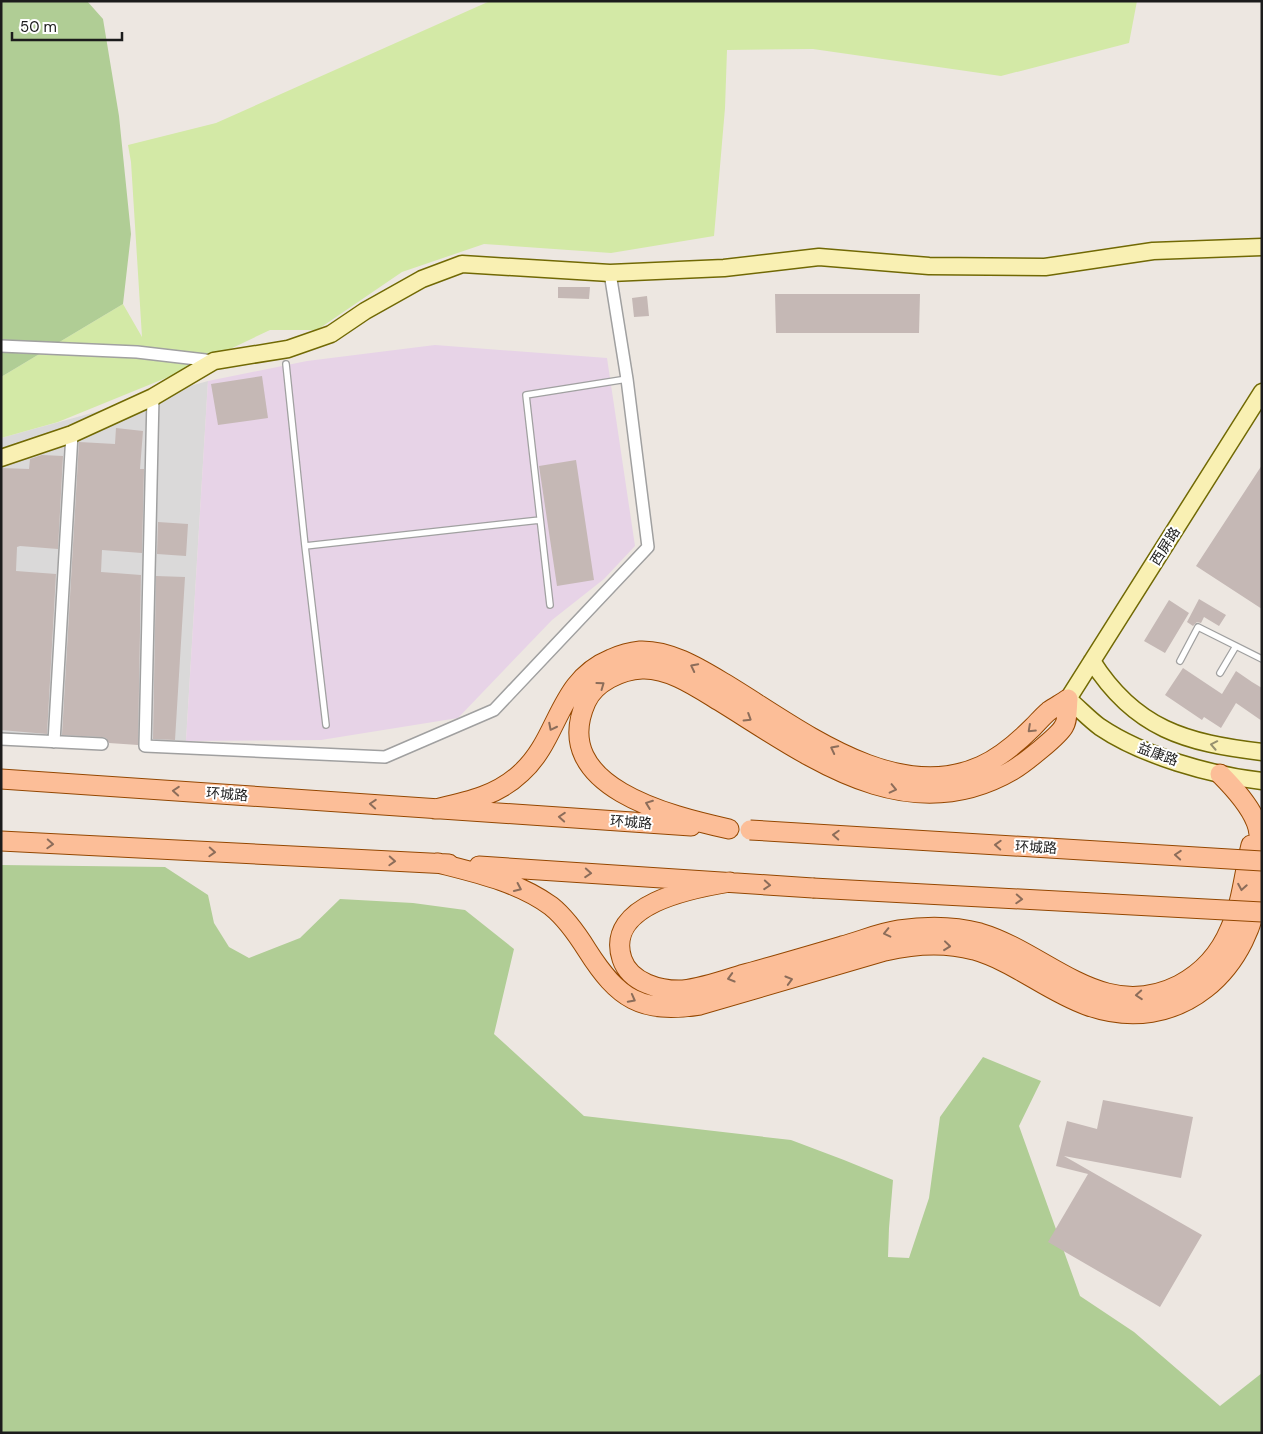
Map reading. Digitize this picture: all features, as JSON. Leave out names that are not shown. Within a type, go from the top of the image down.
[{"type":"main road","points":[[428,808],[483,796],[502,788],[516,779],[538,754],[579,680],[599,664],[633,652],[658,653],[677,659],[712,676],[846,755],[886,770],[922,776],[952,775],[972,770],[988,763],[1016,743],[1048,712],[1068,699]]},
{"type":"main road","points":[[729,829],[673,813],[631,797],[607,784],[594,772],[582,750],[579,730],[583,710],[588,698],[595,689],[608,680],[631,670],[648,669],[666,673],[695,687],[831,767],[875,785],[925,794],[944,794],[966,790],[994,780],[1016,768],[1044,746],[1064,726],[1068,699]]},
{"type":"main road","points":[[438,863],[510,884],[544,901],[569,924],[600,970],[613,985],[631,999],[652,1006],[673,1008],[700,1005],[885,951],[912,946],[936,945],[966,948],[988,955],[1019,970],[1064,996],[1087,1006],[1114,1012],[1141,1013],[1170,1007],[1196,996],[1221,976],[1238,952],[1251,924],[1258,893],[1260,863],[1259,821],[1220,774]]},
{"type":"main road","name":"环城路","points":[[1,779],[729,829],[1262,861]]},
{"type":"main road","points":[[730,882],[674,895],[654,903],[635,914],[624,928],[621,940],[622,960],[630,972],[639,980],[656,987],[685,990],[722,981],[880,934],[936,927],[970,931],[993,938],[1072,980],[1093,989],[1116,995],[1140,996],[1163,991],[1185,982],[1204,968],[1220,949],[1234,918],[1259,821]]},
{"type":"main road","points":[[1,841],[438,863],[813,888],[1262,912]]},
{"type":"street","points":[[1,346],[137,352],[214,361],[288,349],[331,334],[366,311],[422,279],[462,264],[610,273],[724,268],[819,257],[929,266],[1045,267],[1153,251],[1262,247]]},
{"type":"street","points":[[153,397],[145,746],[385,757],[494,710],[648,547],[627,379],[610,273]]},
{"type":"street","points":[[1,458],[72,434],[153,397],[214,361]]},
{"type":"street","name":"西屏路","points":[[1068,699],[1262,392]]},
{"type":"street","points":[[54,742],[72,434]]},
{"type":"street","name":"益康路","points":[[1092,661],[1124,702],[1157,726],[1197,741],[1262,752]]},
{"type":"street","name":"益康路","points":[[1068,699],[1098,726],[1121,740],[1170,759],[1220,774],[1262,781]]},
{"type":"street","points":[[1,739],[102,744]]},
{"type":"lane","points":[[286,364],[326,725]]},
{"type":"lane","points":[[550,605],[526,395],[627,379]]},
{"type":"lane","points":[[305,546],[540,520]]},
{"type":"lane","points":[[1180,662],[1198,627],[1262,659]]},
{"type":"lane","points":[[1220,673],[1236,646]]},
{"type":"shaded area","points":[[435,345],[607,358],[635,546],[604,579],[552,620],[458,718],[321,740],[186,741],[208,381],[307,361]]},
{"type":"shaded area","points":[[208,381],[186,741],[1,736],[1,438]]},
{"type":"green space","points":[[1,1],[87,1],[103,19],[119,116],[131,234],[123,304],[1,377]]},
{"type":"green space","points":[[490,1],[1137,1],[1129,43],[1001,76],[813,49],[727,50],[725,108],[714,236],[611,253],[484,244],[402,272],[317,330],[270,330],[188,369],[58,422],[1,438],[1,377],[123,304],[142,337],[131,162],[128,145],[216,123]]},
{"type":"green space","points":[[1,865],[165,867],[208,895],[214,923],[229,947],[249,958],[300,938],[340,899],[413,903],[465,910],[514,949],[494,1034],[584,1116],[791,1140],[893,1180],[888,1257],[909,1258],[929,1198],[940,1117],[983,1057],[1041,1081],[1019,1126],[1080,1296],[1134,1332],[1220,1406],[1262,1373],[1262,1433],[1,1433]]},
{"type":"building","points":[[558,287],[590,287],[589,299],[558,298]]},
{"type":"building","points":[[775,294],[920,294],[919,333],[776,333]]},
{"type":"building","points":[[647,296],[649,316],[634,317],[632,298]]},
{"type":"building","points":[[262,376],[268,418],[218,425],[211,384]]},
{"type":"building","points":[[116,428],[143,431],[140,469],[144,469],[142,553],[102,550],[101,572],[141,575],[138,745],[109,743],[106,738],[102,737],[62,735],[79,442],[115,444]]},
{"type":"building","points":[[42,455],[63,456],[58,549],[17,547],[16,571],[56,574],[47,734],[1,730],[1,468],[29,469],[30,459]]},
{"type":"building","points":[[576,460],[594,580],[557,586],[539,466]]},
{"type":"building","points":[[1262,465],[1262,609],[1196,566]]},
{"type":"building","points":[[158,522],[188,524],[186,556],[157,554]]},
{"type":"building","points":[[156,576],[185,577],[175,740],[153,739]]},
{"type":"building","points":[[1199,599],[1226,615],[1219,626],[1204,617],[1201,623],[1197,622],[1193,626],[1187,622]]},
{"type":"building","points":[[1169,600],[1189,613],[1165,653],[1144,641]]},
{"type":"building","points":[[1183,668],[1222,694],[1236,671],[1262,688],[1262,721],[1236,703],[1221,728],[1204,717],[1202,720],[1165,695]]},
{"type":"building","points":[[1103,1100],[1193,1117],[1181,1178],[1064,1156],[1202,1235],[1160,1307],[1048,1242],[1088,1174],[1056,1166],[1067,1121],[1097,1129]]}]
